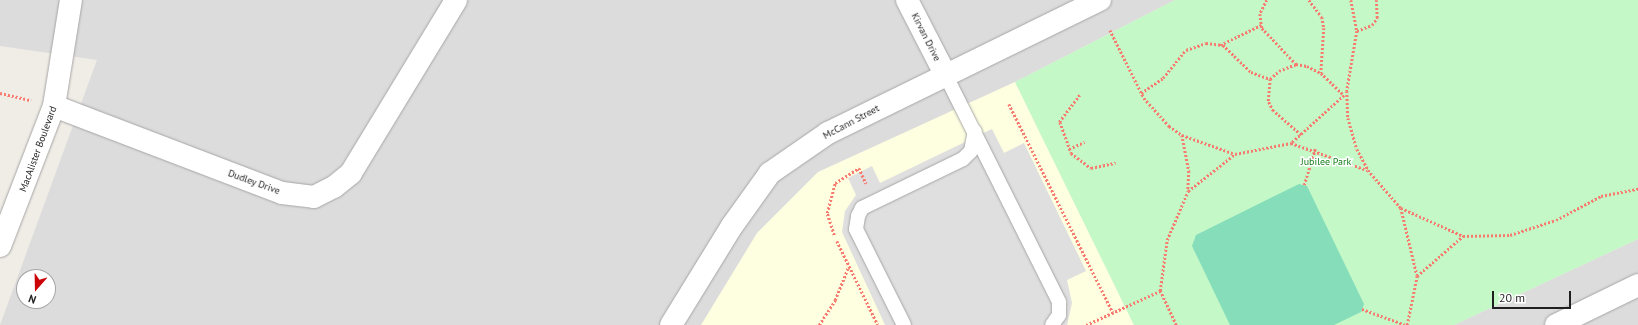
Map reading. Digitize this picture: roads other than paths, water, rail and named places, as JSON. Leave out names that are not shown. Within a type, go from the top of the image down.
[{"type":"street","name":"MacAlister Boulevard","points":[[0,246],[54,106],[71,0]]},
{"type":"street","name":"Dudley Drive","points":[[54,106],[282,193],[314,197],[334,188],[352,173],[456,0]]},
{"type":"street","name":"Kirvan Drive","points":[[907,0],[946,74]]},
{"type":"street","name":"McCann Street","points":[[671,325],[732,226],[770,174],[828,133],[1100,0]]},
{"type":"street","points":[[1556,325],[1638,285]]},
{"type":"lane","points":[[946,74],[976,130],[1059,302],[1059,315],[1052,325]]},
{"type":"lane","points":[[904,325],[856,229],[858,216],[862,208],[963,159],[971,151],[976,130]]},
{"type":"park label","name":"Jubilee Park","points":[[1326,162]]}]
